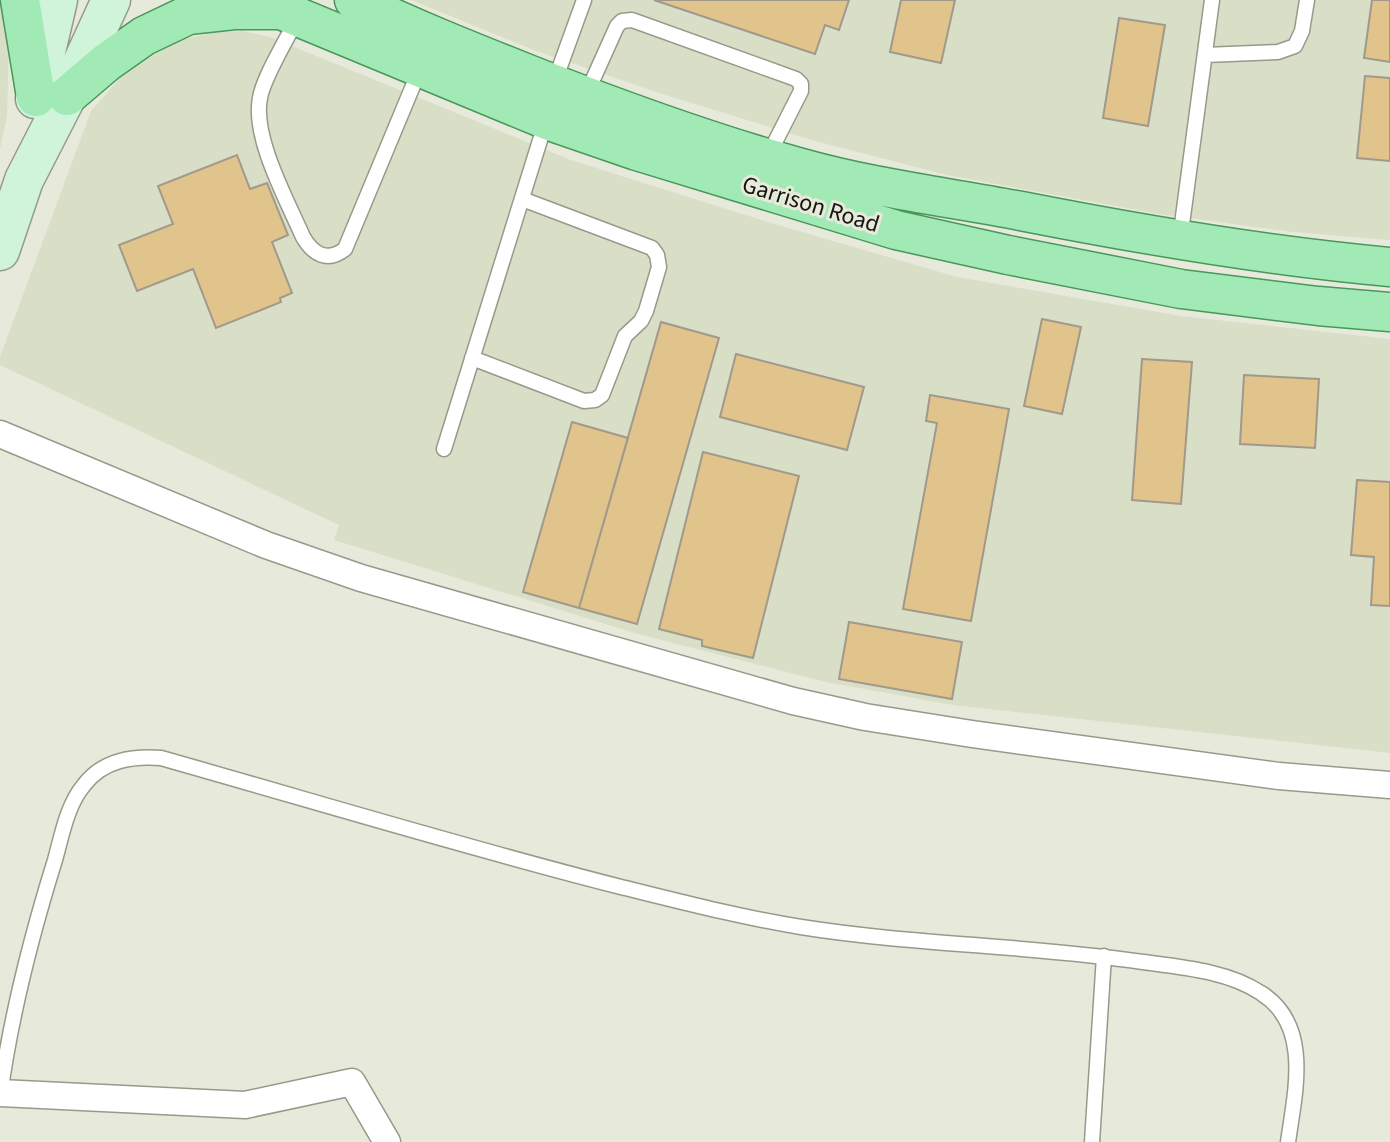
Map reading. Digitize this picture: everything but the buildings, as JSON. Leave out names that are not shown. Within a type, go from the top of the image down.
[{"type":"main road","points":[[20,0],[52,96],[144,36],[188,15],[277,9]]},
{"type":"main road","name":"Garrison Road","points":[[354,0],[562,100],[637,151],[895,230],[1181,289],[1390,312]]},
{"type":"main road","name":"Garrison Road","points":[[277,9],[421,68],[562,100],[684,132],[799,167],[911,194],[1180,240],[1319,261],[1390,267]]},
{"type":"street","points":[[52,96],[58,0]]},
{"type":"street","points":[[0,251],[52,96],[111,0]]},
{"type":"street","points":[[0,434],[265,545],[361,578],[793,701],[865,717],[972,734],[1279,776],[1390,785]]},
{"type":"street","points":[[0,1094],[245,1105],[352,1082],[387,1142]]},
{"type":"lane","points":[[444,449],[522,199],[562,100],[584,0]]},
{"type":"lane","points":[[1180,240],[1212,0]]},
{"type":"lane","points":[[1205,55],[1278,52],[1295,46],[1302,31],[1307,0]]},
{"type":"lane","points":[[277,9],[260,95],[260,135],[303,237],[311,251],[319,255],[338,255],[345,249],[421,68]]},
{"type":"lane","points":[[562,100],[617,26],[622,21],[632,20],[796,79],[801,84],[801,91],[767,158]]},
{"type":"lane","points":[[472,358],[584,401],[595,400],[602,396],[625,336],[641,321],[646,311],[659,267],[657,255],[652,248],[522,199]]},
{"type":"lane","points":[[0,1094],[9,1031],[37,916],[69,813],[83,785],[97,772],[116,761],[139,757],[174,762],[529,864],[695,905],[801,927],[893,938],[1104,956],[1229,978],[1262,993],[1285,1015],[1296,1044],[1296,1087],[1289,1142]]},
{"type":"lane","points":[[1092,1142],[1104,956]]},
{"type":"shaded area","points":[[0,0],[3,0],[9,43],[7,116],[0,149]]},
{"type":"shaded area","points":[[411,0],[1390,0],[1390,240],[1293,232],[1159,214],[947,175],[815,141],[662,94],[531,49]]},
{"type":"shaded area","points":[[242,31],[270,37],[571,160],[771,223],[957,277],[1181,316],[1390,339],[1390,753],[953,705],[826,682],[638,634],[334,540],[339,525],[0,365],[0,357],[91,111],[120,78],[180,40],[216,32]]}]
